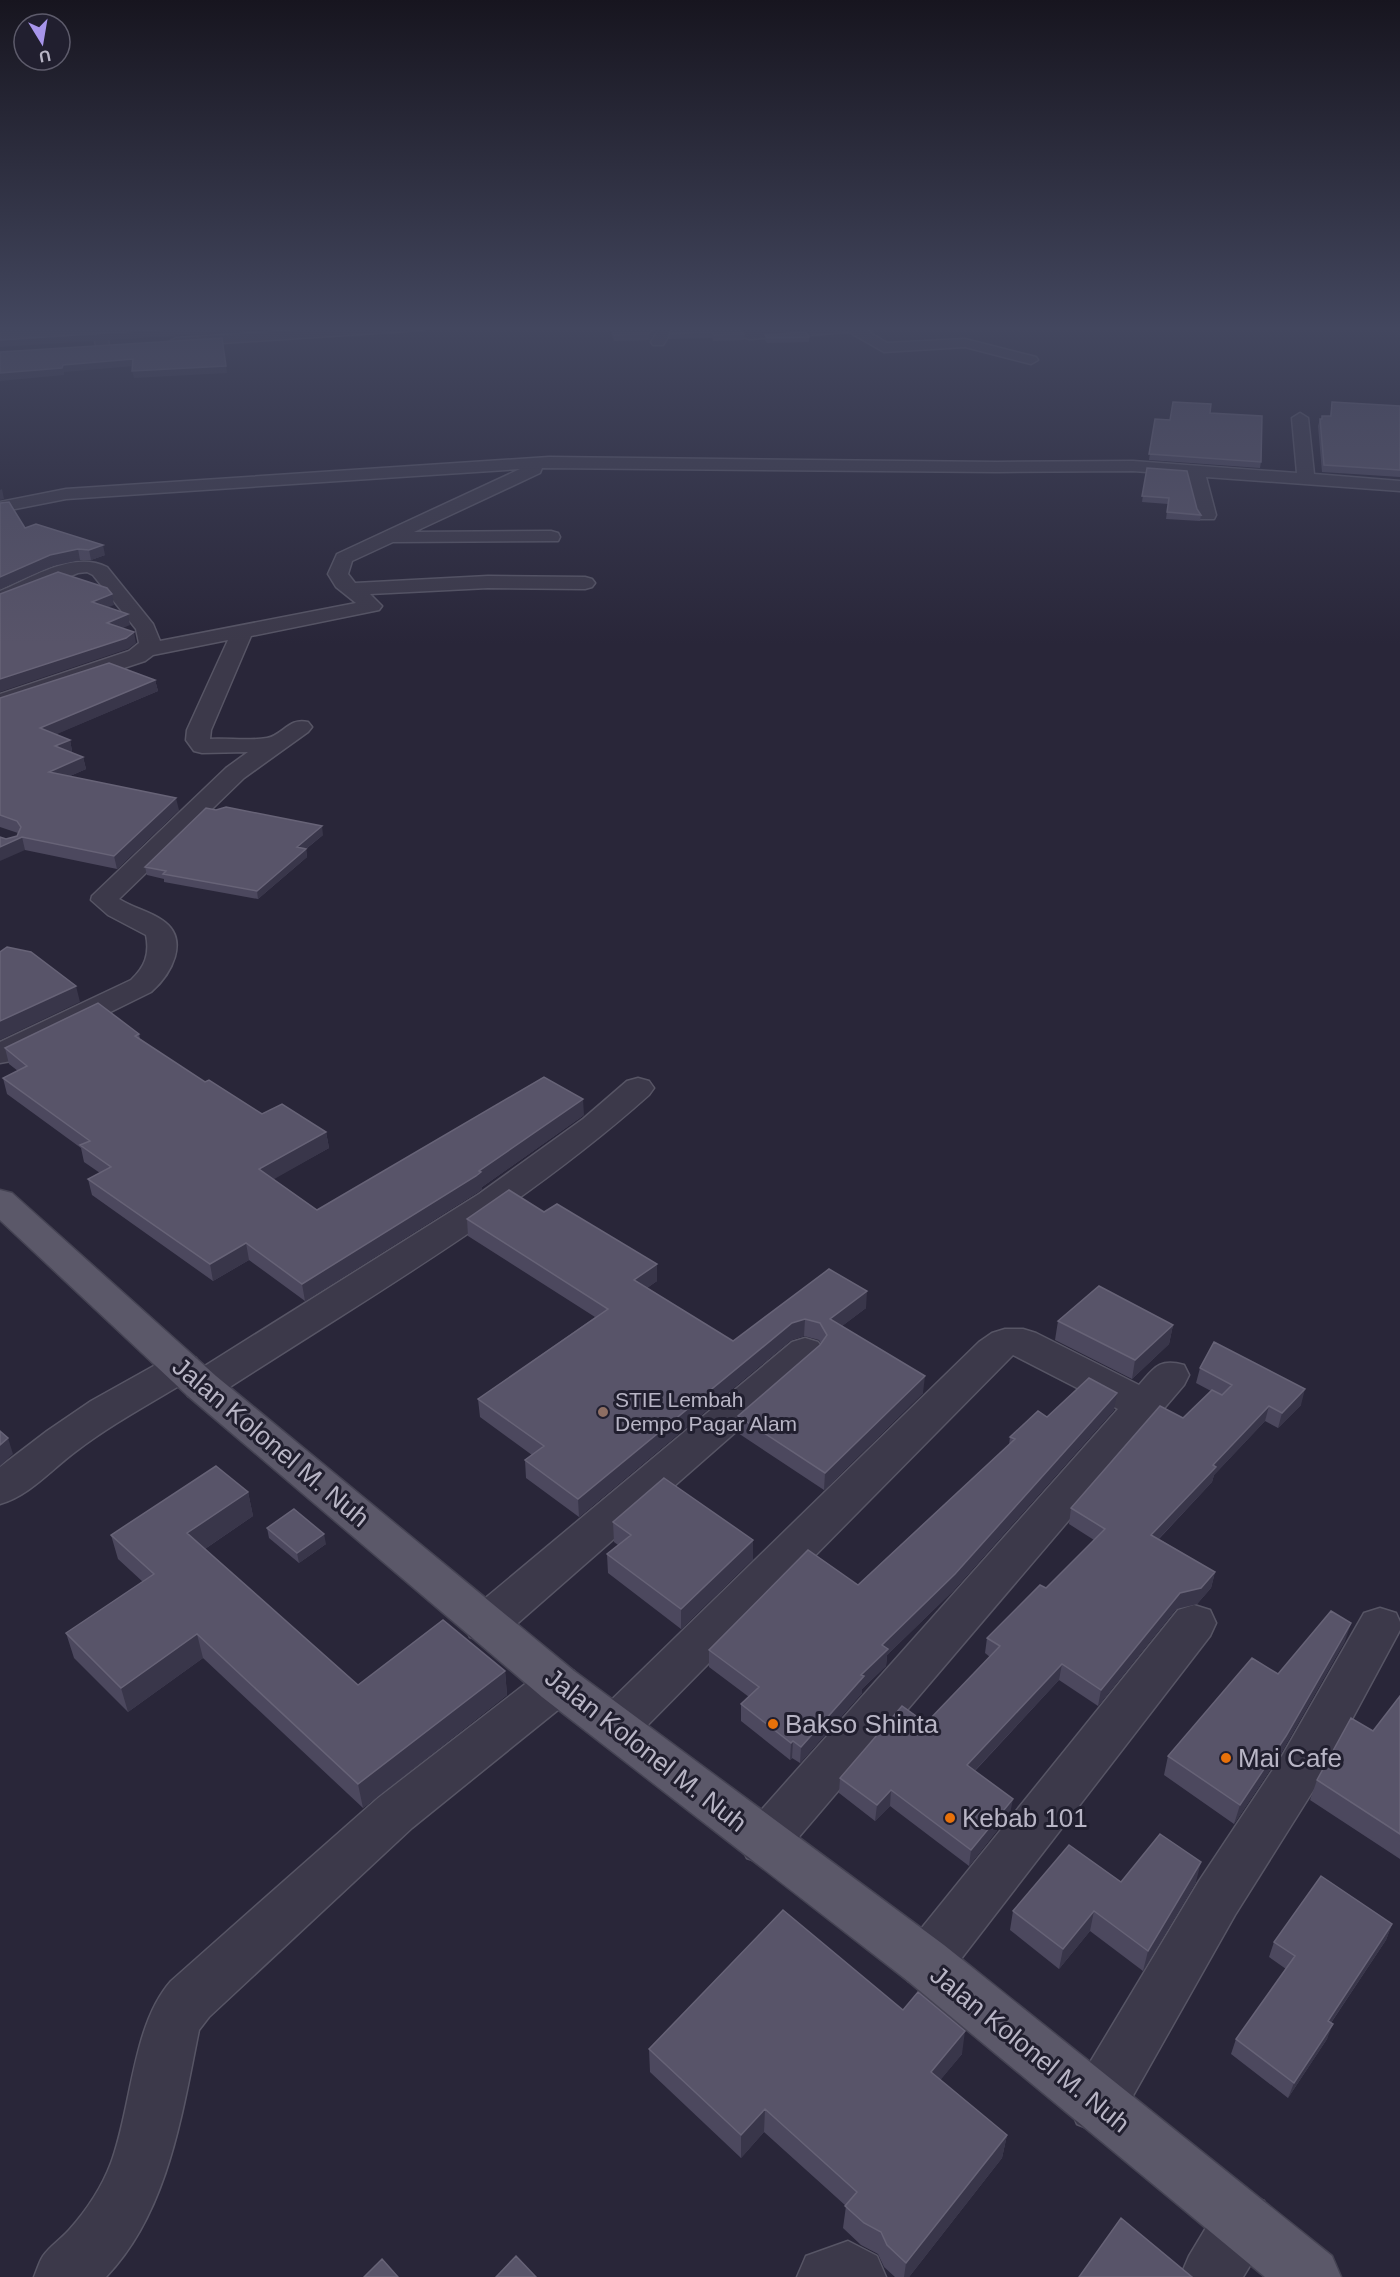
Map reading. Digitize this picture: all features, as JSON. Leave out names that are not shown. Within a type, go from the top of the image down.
[{"type":"main road","name":"Jalan Kolonel M. Nuh","points":[[0,1201],[192,1377],[558,1684],[926,1963],[1311,2277]]},
{"type":"street","points":[[1301,432],[1306,478]]},
{"type":"street","points":[[0,507],[66,494],[549,462],[997,467],[1122,466],[1400,486]]},
{"type":"street","points":[[0,702],[146,651],[374,612],[343,583],[338,574],[344,558],[549,462]]},
{"type":"street","points":[[1195,470],[1207,514]]},
{"type":"street","points":[[387,538],[551,537]]},
{"type":"street","points":[[0,598],[75,567],[94,567],[100,571],[146,628],[150,643],[146,651]]},
{"type":"street","points":[[351,589],[477,582],[585,583]]},
{"type":"street","points":[[242,633],[199,730],[198,740],[202,746],[272,745]]},
{"type":"street","points":[[0,1054],[141,986],[156,969],[163,948],[160,932],[146,921],[111,906],[105,900],[222,785],[272,745],[300,727]]},
{"type":"street","points":[[0,1489],[61,1441],[105,1412],[192,1377],[491,1202],[595,1126],[638,1088]]},
{"type":"street","points":[[616,1726],[984,1359],[1005,1342],[1023,1342],[1157,1390],[764,1842]]},
{"type":"street","points":[[486,1624],[805,1351]]},
{"type":"street","points":[[926,1963],[1194,1623]]},
{"type":"street","points":[[1097,2104],[1217,1898],[1299,1772],[1380,1626]]},
{"type":"street","points":[[64,2277],[79,2264],[115,2219],[132,2186],[143,2157],[172,2028],[179,2012],[395,1813],[558,1684]]},
{"type":"street","points":[[1210,2277],[1243,2222]]},
{"type":"street","points":[[827,2277],[848,2271],[856,2277]]},
{"type":"building","points":[[1153,432],[1262,432],[1261,462],[1149,454]]},
{"type":"building","points":[[1321,432],[1400,432],[1400,470],[1324,465]]},
{"type":"building","points":[[1147,468],[1187,471],[1197,509],[1201,515],[1167,512],[1169,498],[1142,496]]},
{"type":"building","points":[[9,502],[25,528],[36,524],[103,545],[89,550],[78,549],[50,555],[0,577],[0,503]]},
{"type":"building","points":[[58,572],[107,588],[112,594],[92,602],[128,614],[107,623],[134,632],[126,638],[0,679],[0,594]]},
{"type":"building","points":[[109,663],[155,680],[40,728],[70,740],[55,746],[83,757],[49,772],[176,798],[114,856],[22,837],[0,847],[0,837],[6,839],[17,836],[21,827],[17,821],[0,815],[0,698]]},
{"type":"building","points":[[226,807],[322,826],[297,847],[306,849],[257,891],[163,874],[166,871],[145,867],[206,808],[216,810]]},
{"type":"building","points":[[7,947],[31,952],[76,986],[0,1021],[0,952]]},
{"type":"building","points":[[98,1003],[139,1034],[135,1036],[205,1082],[209,1080],[262,1114],[282,1104],[326,1132],[259,1169],[317,1210],[544,1077],[583,1099],[479,1171],[481,1172],[476,1176],[302,1284],[246,1243],[210,1264],[88,1179],[111,1167],[80,1145],[90,1141],[3,1078],[27,1066],[5,1048]]},
{"type":"building","points":[[509,1190],[544,1212],[557,1204],[657,1264],[634,1280],[733,1341],[829,1269],[867,1291],[830,1319],[925,1376],[825,1473],[738,1416],[820,1345],[827,1335],[820,1323],[805,1319],[792,1323],[578,1499],[525,1460],[544,1446],[478,1399],[608,1309],[467,1219]]},
{"type":"building","points":[[1099,1286],[1173,1325],[1135,1360],[1058,1321]]},
{"type":"building","points":[[1214,1342],[1305,1389],[1282,1413],[1269,1406],[1213,1465],[1216,1467],[1151,1535],[1215,1572],[1201,1588],[1180,1593],[1101,1690],[1062,1664],[967,1765],[1013,1799],[971,1850],[891,1790],[877,1805],[840,1778],[902,1706],[926,1723],[1000,1646],[987,1638],[1040,1585],[1046,1588],[1105,1529],[1071,1508],[1160,1406],[1183,1418],[1212,1390],[1222,1395],[1232,1385],[1200,1368]]},
{"type":"building","points":[[1089,1378],[1117,1393],[955,1574],[882,1645],[888,1649],[861,1675],[864,1676],[801,1747],[793,1741],[791,1743],[741,1704],[759,1687],[709,1650],[808,1550],[858,1585],[1015,1439],[1010,1437],[1038,1411],[1047,1417]]},
{"type":"building","points":[[0,1431],[8,1438],[0,1445]]},
{"type":"building","points":[[216,1466],[248,1492],[187,1533],[358,1685],[443,1620],[505,1671],[358,1784],[197,1634],[121,1688],[66,1633],[154,1574],[111,1535]]},
{"type":"building","points":[[664,1478],[753,1540],[681,1609],[607,1554],[631,1535],[613,1522]]},
{"type":"building","points":[[294,1509],[324,1534],[297,1553],[267,1528]]},
{"type":"building","points":[[1331,1611],[1351,1623],[1286,1736],[1240,1805],[1168,1756],[1252,1658],[1278,1674]]},
{"type":"building","points":[[1400,1696],[1400,1834],[1317,1780],[1351,1718],[1373,1731]]},
{"type":"building","points":[[1160,1834],[1201,1862],[1148,1951],[1094,1911],[1063,1949],[1013,1911],[1069,1845],[1121,1882]]},
{"type":"building","points":[[1321,1876],[1392,1924],[1328,2021],[1333,2024],[1294,2083],[1236,2039],[1295,1956],[1274,1942]]},
{"type":"building","points":[[783,1910],[903,2010],[918,1992],[965,2031],[931,2072],[1007,2135],[906,2263],[887,2245],[881,2232],[864,2223],[845,2206],[857,2192],[765,2109],[741,2135],[649,2049]]},
{"type":"building","points":[[1121,2218],[1192,2277],[1079,2277]]},
{"type":"building","points":[[516,2256],[536,2277],[496,2277]]},
{"type":"building","points":[[382,2259],[398,2277],[364,2277]]},
{"type":"place","name":"STIE Lembah Dempo Pagar Alam","points":[[603,1412]]},
{"type":"place","name":"Bakso Shinta","points":[[773,1724]]},
{"type":"place","name":"Mai Cafe","points":[[1226,1758]]},
{"type":"place","name":"Kebab 101","points":[[950,1818]]}]
